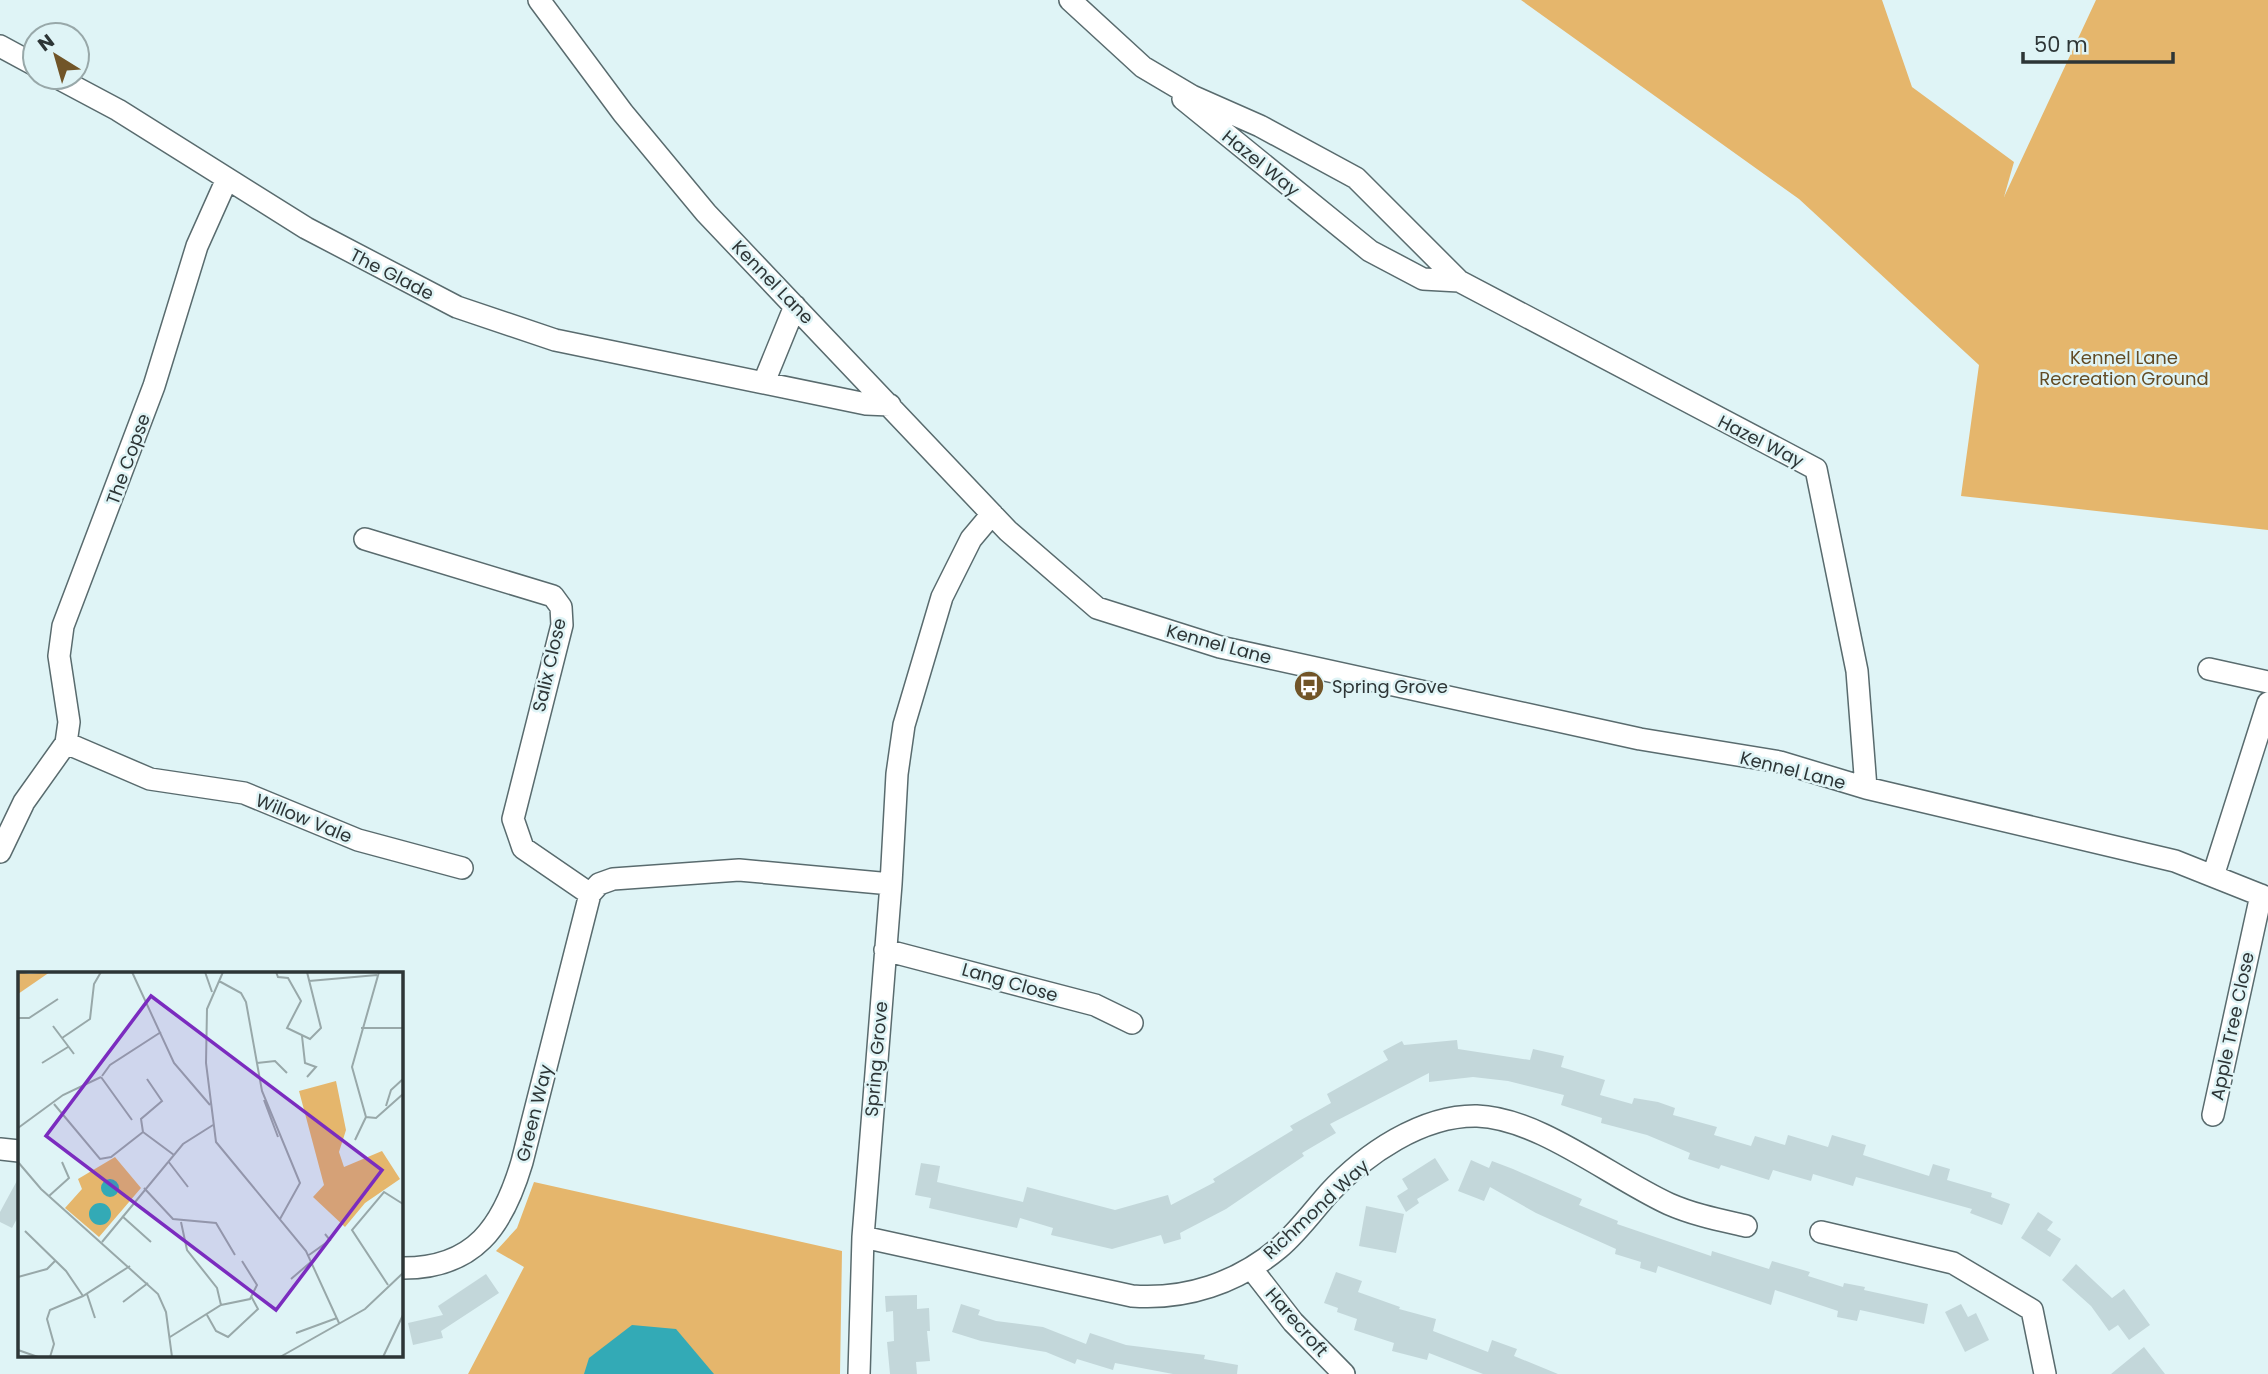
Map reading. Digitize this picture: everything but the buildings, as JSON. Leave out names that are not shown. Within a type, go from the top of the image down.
[{"type":"street","name":"Kennel Lane","points":[[539,0],[659,160],[992,514],[1097,608],[1220,647],[1640,739],[1780,762],[1866,788],[2175,861],[2264,897]]},
{"type":"street","name":"Hazel Way","points":[[1070,0],[1143,67],[1370,251],[1423,279],[1459,281]]},
{"type":"street","points":[[0,46],[21,57]]},
{"type":"street","name":"Hazel Way","points":[[1143,67],[1192,96],[1260,126],[1356,178],[1459,281],[1815,469],[1857,671],[1866,788]]},
{"type":"street","name":"The Glade","points":[[82,91],[370,263],[457,307],[504,326],[555,340],[866,404],[890,405]]},
{"type":"street","name":"The Copse","points":[[66,743],[69,722],[60,656],[63,626],[154,386],[197,246],[227,179]]},
{"type":"street","points":[[764,382],[795,306]]},
{"type":"street","name":"Spring Grove","points":[[859,1374],[863,1237],[897,774],[904,725],[926,641],[942,597],[971,539],[992,514]]},
{"type":"street","name":"Salix Close","points":[[365,539],[553,596],[561,607],[562,625],[513,819],[523,848],[590,894]]},
{"type":"street","points":[[2210,669],[2268,682]]},
{"type":"street","points":[[2213,876],[2268,703]]},
{"type":"street","points":[[0,852],[24,802],[66,743]]},
{"type":"street","name":"Willow Vale","points":[[66,743],[149,779],[244,793],[358,840],[462,869]]},
{"type":"street","points":[[590,894],[599,884],[613,879],[739,870],[891,884]]},
{"type":"street","name":"Green Way","points":[[402,1268],[424,1266],[455,1257],[486,1236],[501,1219],[511,1199],[522,1162],[590,894]]},
{"type":"street","name":"Apple Tree Close","points":[[2213,1115],[2264,897]]},
{"type":"street","name":"Lang Close","points":[[885,950],[913,954],[1095,1005],[1132,1024]]},
{"type":"street","name":"Richmond Way","points":[[863,1237],[1132,1296],[1162,1298],[1190,1294],[1251,1268],[1280,1247],[1331,1191],[1391,1143],[1450,1118],[1478,1116],[1529,1129],[1668,1203],[1746,1226]]},
{"type":"street","points":[[0,1149],[18,1152]]},
{"type":"street","points":[[1821,1232],[1954,1263],[2032,1310],[2045,1374]]},
{"type":"street","name":"Harecroft","points":[[1251,1268],[1293,1322],[1344,1374]]},
{"type":"green space","name":"Kennel Lane Recreation Ground","points":[[1521,0],[1882,0],[1912,87],[2014,162],[2004,197],[2096,0],[2268,0],[2268,530],[1961,496],[1979,365],[1799,199]]},
{"type":"green space","points":[[534,1182],[842,1251],[840,1374],[468,1374],[524,1267],[496,1251],[517,1228]]},
{"type":"water","points":[[632,1325],[676,1329],[714,1374],[584,1374],[589,1358]]},
{"type":"place","name":"Spring Grove","points":[[1309,686]]}]
